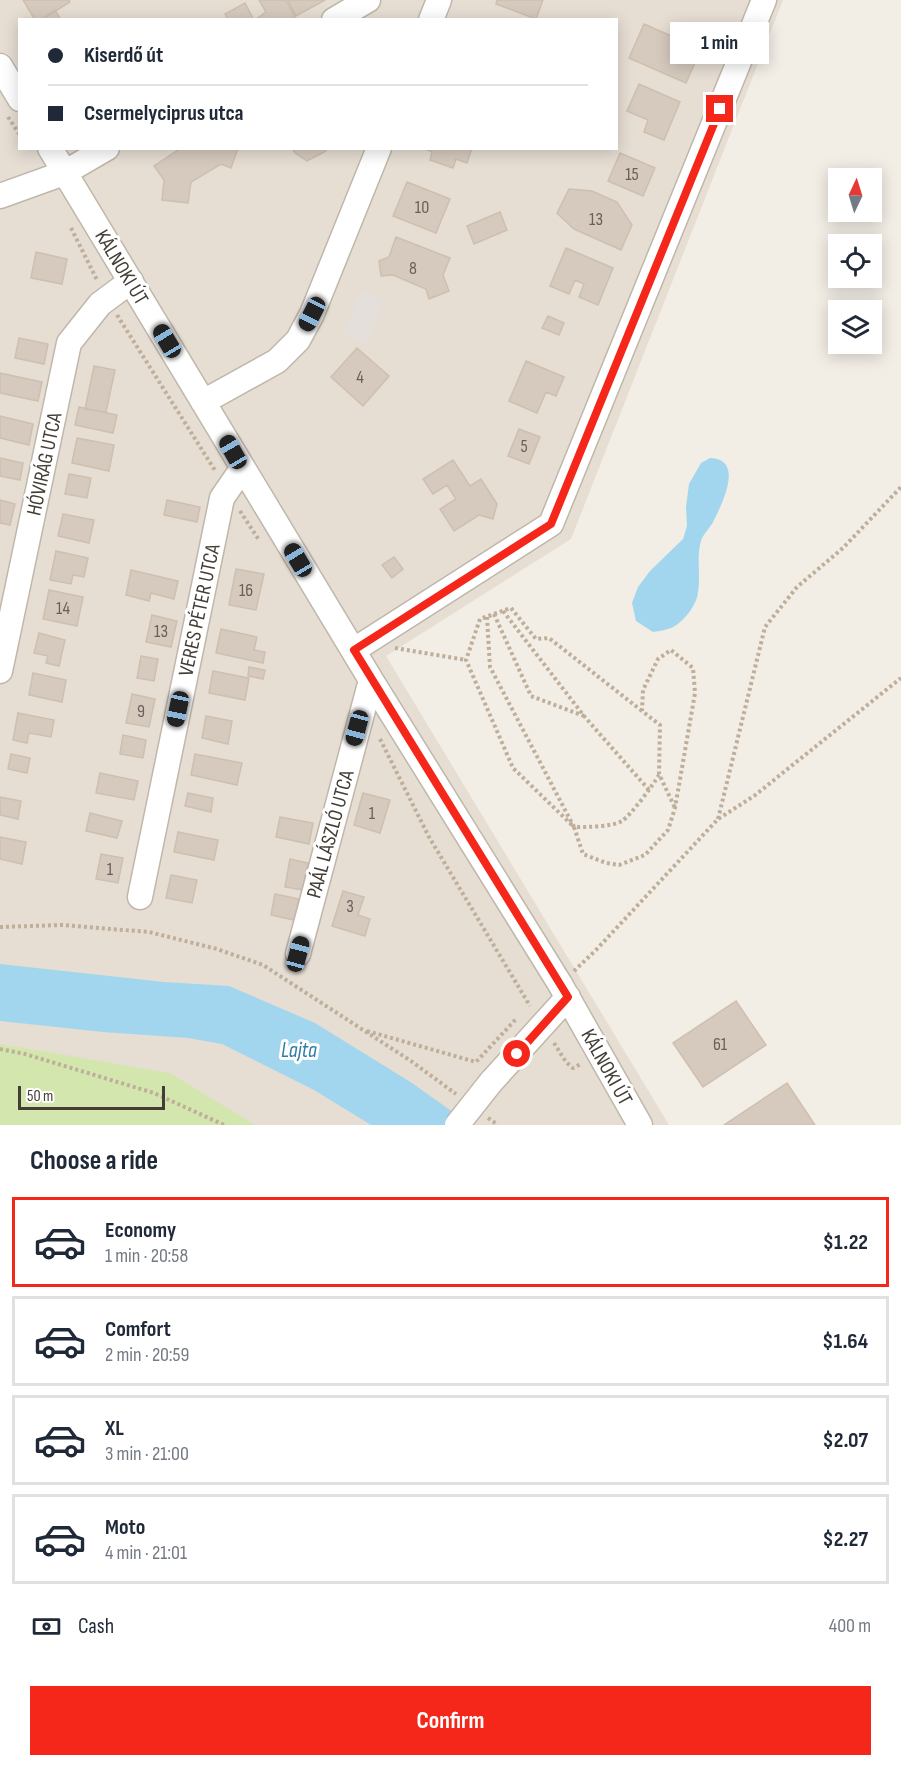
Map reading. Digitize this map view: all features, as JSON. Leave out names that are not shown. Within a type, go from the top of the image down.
[{"type":"street","points":[[337,18],[368,0]]},
{"type":"street","points":[[432,18],[439,0]]},
{"type":"street","points":[[360,646],[551,524],[764,0]]},
{"type":"street","points":[[0,66],[18,96]]},
{"type":"street","name":"KÁLNOKI ÚT","points":[[51,150],[242,469],[360,646],[371,680],[564,990],[640,1125]]},
{"type":"street","points":[[0,196],[64,173],[104,150]]},
{"type":"street","points":[[203,402],[277,361],[298,340],[312,314],[378,150]]},
{"type":"street","name":"HÓVIRÁG UTCA","points":[[0,671],[69,343],[100,304],[131,281]]},
{"type":"street","name":"VERES PÉTER UTCA","points":[[140,897],[222,498],[242,469]]},
{"type":"street","name":"PAÁL LÁSZLÓ UTCA","points":[[298,954],[371,680]]},
{"type":"street","points":[[457,1125],[491,1082],[542,1025],[564,990]]},
{"type":"path","points":[[66,219],[107,298],[264,549]]},
{"type":"path","points":[[718,819],[765,627],[797,587],[843,548],[901,487]]},
{"type":"path","points":[[659,774],[649,790],[622,821],[597,826],[574,827],[513,768],[466,660],[480,619],[511,608],[536,639],[549,638],[660,725],[659,774],[675,808]]},
{"type":"path","points":[[503,611],[584,716],[649,790]]},
{"type":"path","points":[[494,614],[531,696],[584,716]]},
{"type":"path","points":[[487,617],[490,667],[574,827],[584,854],[606,863],[619,865],[645,855],[668,830],[675,808],[695,693],[693,668],[671,650],[658,659],[648,680],[644,690],[642,711]]},
{"type":"path","points":[[360,646],[466,660]]},
{"type":"path","points":[[564,990],[596,950],[718,819],[754,796],[901,678]]},
{"type":"path","points":[[378,736],[429,837],[566,1062],[573,1068],[599,1053]]},
{"type":"path","points":[[0,927],[62,925],[149,932],[217,949],[263,965],[411,1061],[459,1097]]},
{"type":"path","points":[[361,1029],[476,1062],[530,1005]]},
{"type":"path","points":[[0,1049],[25,1054],[154,1093],[224,1125]]},
{"type":"path","points":[[478,1111],[498,1125]]},
{"type":"shaded area","points":[[0,0],[783,0],[571,539],[386,656],[669,1125],[0,1125]]},
{"type":"shaded area","points":[[361,291],[384,301],[367,345],[343,335]]},
{"type":"green space","points":[[0,1044],[170,1073],[255,1125],[0,1125]]},
{"type":"water","points":[[710,458],[721,460],[729,474],[725,494],[717,514],[701,541],[697,597],[692,608],[680,622],[671,628],[653,632],[636,621],[632,603],[638,587],[650,571],[683,539],[687,526],[686,507],[689,484],[701,463]]},
{"type":"water","name":"Lajta","points":[[0,964],[164,982],[229,986],[315,1023],[412,1083],[471,1125],[371,1125],[314,1090],[222,1044],[188,1038],[0,1021]]},
{"type":"building","points":[[23,0],[69,0],[70,2],[44,18],[34,18]]},
{"type":"building","points":[[259,0],[286,0],[295,17],[258,18],[266,12]]},
{"type":"building","points":[[288,0],[325,0],[296,16]]},
{"type":"building","points":[[497,0],[543,0],[536,18],[496,4]]},
{"type":"building","points":[[245,3],[253,18],[227,18],[225,14]]},
{"type":"building","points":[[55,10],[60,18],[44,18]]},
{"type":"building","points":[[644,24],[701,49],[686,83],[629,58]]},
{"type":"building","points":[[639,84],[680,102],[664,140],[644,132],[648,120],[627,111]]},
{"type":"building","points":[[178,150],[237,150],[231,168],[221,164],[191,182],[188,203],[162,200],[164,180],[154,166]]},
{"type":"building","points":[[293,150],[326,151],[307,161]]},
{"type":"building","points":[[428,150],[471,150],[467,163],[456,159],[453,168],[430,160],[432,152]]},
{"type":"building","points":[[620,153],[655,168],[643,196],[608,181]]},
{"type":"building","points":[[407,182],[450,199],[436,233],[393,216]]},
{"type":"building","points":[[569,189],[592,191],[617,202],[632,225],[621,250],[574,229],[557,213]]},
{"type":"building","points":[[500,212],[507,230],[474,244],[467,226]]},
{"type":"building","points":[[396,237],[450,258],[443,275],[449,291],[429,299],[426,289],[393,275],[381,276],[379,261],[389,257]]},
{"type":"building","points":[[566,248],[613,268],[598,305],[579,297],[584,284],[575,280],[569,294],[550,286]]},
{"type":"building","points":[[36,252],[67,259],[62,284],[31,278]]},
{"type":"building","points":[[548,316],[564,323],[559,335],[542,328]]},
{"type":"building","points":[[19,338],[48,344],[44,364],[15,358]]},
{"type":"building","points":[[357,348],[389,376],[363,406],[331,377]]},
{"type":"building","points":[[526,361],[564,377],[556,396],[546,392],[537,413],[509,401]]},
{"type":"building","points":[[94,366],[115,370],[106,412],[85,409]]},
{"type":"building","points":[[0,373],[42,382],[38,401],[0,393]]},
{"type":"building","points":[[79,407],[117,415],[113,433],[75,425]]},
{"type":"building","points":[[0,416],[33,424],[29,445],[0,438]]},
{"type":"building","points":[[519,429],[540,437],[529,464],[508,456]]},
{"type":"building","points":[[77,438],[114,445],[109,471],[72,463]]},
{"type":"building","points":[[0,458],[23,463],[20,480],[0,476]]},
{"type":"building","points":[[453,460],[470,486],[481,479],[497,504],[493,519],[479,515],[454,531],[440,509],[456,499],[447,485],[433,494],[423,479]]},
{"type":"building","points":[[69,474],[91,478],[87,498],[65,494]]},
{"type":"building","points":[[0,500],[15,504],[10,525],[0,523]]},
{"type":"building","points":[[167,500],[200,507],[197,522],[164,515]]},
{"type":"building","points":[[63,514],[94,520],[89,543],[58,536]]},
{"type":"building","points":[[56,551],[88,558],[84,577],[73,575],[71,584],[50,580]]},
{"type":"building","points":[[394,557],[403,569],[392,578],[382,565]]},
{"type":"building","points":[[236,569],[264,574],[256,610],[229,605]]},
{"type":"building","points":[[131,570],[178,581],[174,599],[151,593],[149,601],[126,595]]},
{"type":"building","points":[[49,590],[83,597],[77,626],[43,619]]},
{"type":"building","points":[[152,615],[177,621],[171,647],[146,642]]},
{"type":"building","points":[[221,629],[257,637],[254,650],[265,652],[263,663],[216,653]]},
{"type":"building","points":[[39,633],[65,640],[59,666],[46,663],[48,656],[34,653]]},
{"type":"building","points":[[141,656],[158,659],[154,681],[137,678]]},
{"type":"building","points":[[249,667],[265,670],[263,679],[248,676]]},
{"type":"building","points":[[213,671],[249,678],[245,700],[209,693]]},
{"type":"building","points":[[33,673],[66,680],[62,702],[29,695]]},
{"type":"building","points":[[132,694],[155,699],[149,727],[126,723]]},
{"type":"building","points":[[18,713],[54,720],[51,737],[29,733],[27,743],[13,740]]},
{"type":"building","points":[[206,716],[232,721],[228,744],[202,738]]},
{"type":"building","points":[[123,735],[146,740],[143,758],[120,754]]},
{"type":"building","points":[[11,754],[30,758],[27,773],[8,769]]},
{"type":"building","points":[[195,754],[242,763],[237,785],[191,775]]},
{"type":"building","points":[[100,773],[138,781],[134,800],[96,793]]},
{"type":"building","points":[[188,793],[213,798],[211,812],[185,806]]},
{"type":"building","points":[[363,793],[390,800],[380,833],[354,825]]},
{"type":"building","points":[[0,797],[21,801],[18,819],[0,815]]},
{"type":"building","points":[[90,813],[122,821],[117,838],[86,831]]},
{"type":"building","points":[[280,817],[313,823],[309,844],[276,837]]},
{"type":"building","points":[[178,832],[218,840],[214,860],[174,852]]},
{"type":"building","points":[[0,837],[26,842],[22,864],[0,859]]},
{"type":"building","points":[[101,854],[123,858],[118,883],[96,879]]},
{"type":"building","points":[[290,859],[308,863],[302,890],[285,887]]},
{"type":"building","points":[[171,875],[197,880],[192,903],[166,898]]},
{"type":"building","points":[[343,891],[364,897],[358,915],[370,919],[365,936],[332,926]]},
{"type":"building","points":[[275,894],[299,899],[294,920],[271,915]]},
{"type":"building","points":[[736,1001],[766,1045],[703,1087],[673,1043]]},
{"type":"building","points":[[787,1083],[815,1125],[724,1125]]},
{"type":"route","points":[[517,1054],[568,997],[354,650],[551,524],[720,109]]}]
